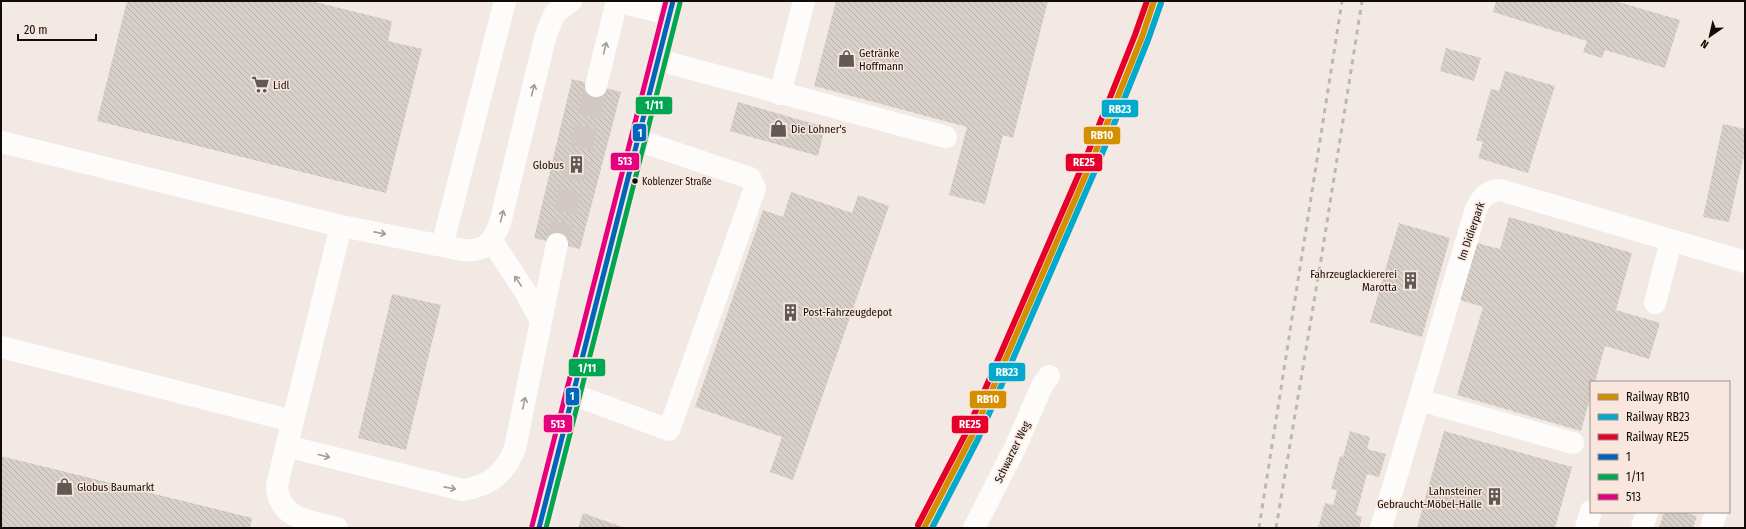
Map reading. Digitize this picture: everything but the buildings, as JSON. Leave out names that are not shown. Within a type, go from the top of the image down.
[{"type":"street","points":[[442,246],[451,172],[505,1]]},
{"type":"street","points":[[1,142],[341,226],[474,251],[483,248],[492,241],[500,223],[546,34],[555,14],[571,1]]},
{"type":"street","points":[[539,528],[671,7],[616,1],[596,86]]},
{"type":"street","points":[[780,94],[804,1]]},
{"type":"street","points":[[658,60],[780,94],[946,137]]},
{"type":"street","points":[[572,394],[669,430],[755,188],[750,178],[637,140]]},
{"type":"street","name":"Im Didierpark","points":[[1381,528],[1476,209],[1485,194],[1492,190],[1500,190],[1745,262]]},
{"type":"street","points":[[337,528],[306,521],[295,516],[281,503],[277,484],[341,226]]},
{"type":"street","points":[[492,241],[526,294],[541,321]]},
{"type":"street","points":[[1655,303],[1672,241]]},
{"type":"street","points":[[286,446],[450,488],[462,490],[475,488],[489,482],[500,473],[510,460],[515,448],[557,244]]},
{"type":"street","points":[[1,347],[293,421]]},
{"type":"street","name":"Schwarzer Weg","points":[[974,528],[1014,450],[1042,386],[1049,376]]},
{"type":"street","points":[[1419,400],[1573,444]]},
{"type":"street","points":[[1586,528],[1590,513]]},
{"type":"street","points":[[1642,528],[1647,513]]},
{"type":"street","points":[[1711,528],[1716,513]]},
{"type":"tunnel","points":[[557,244],[596,86]]},
{"type":"railway","points":[[1259,528],[1342,1]]},
{"type":"railway","points":[[1276,528],[1321,260],[1362,1]]},
{"type":"rail line","name":"RE25","points":[[918,525],[966,433],[1085,160],[1147,1]]},
{"type":"rail line","name":"RB10","points":[[924,528],[972,436],[1091,163],[1142,37],[1154,1]]},
{"type":"rail line","name":"RB23","points":[[932,528],[978,439],[1097,166],[1148,40],[1161,3]]},
{"type":"transit line","name":"513","points":[[532,526],[666,1]]},
{"type":"transit line","name":"1","points":[[539,528],[673,1]]},
{"type":"transit line","name":"1/11","points":[[546,528],[680,3]]},
{"type":"place","name":"Getränke Hoffmann","points":[[846,59]]},
{"type":"place","name":"Lidl","points":[[260,85]]},
{"type":"place","name":"Die Lohner's","points":[[778,129]]},
{"type":"place","name":"Globus","points":[[577,165]]},
{"type":"place","name":"Koblenzer Straße","points":[[635,181]]},
{"type":"place","name":"Fahrzeuglackiererei Marotta","points":[[1410,280]]},
{"type":"place","name":"Post-Fahrzeugdepot","points":[[790,312]]},
{"type":"place","name":"Globus Baumarkt","points":[[64,487]]},
{"type":"place","name":"Lahnsteiner Gebraucht-Möbel-Halle","points":[[1495,497]]}]
